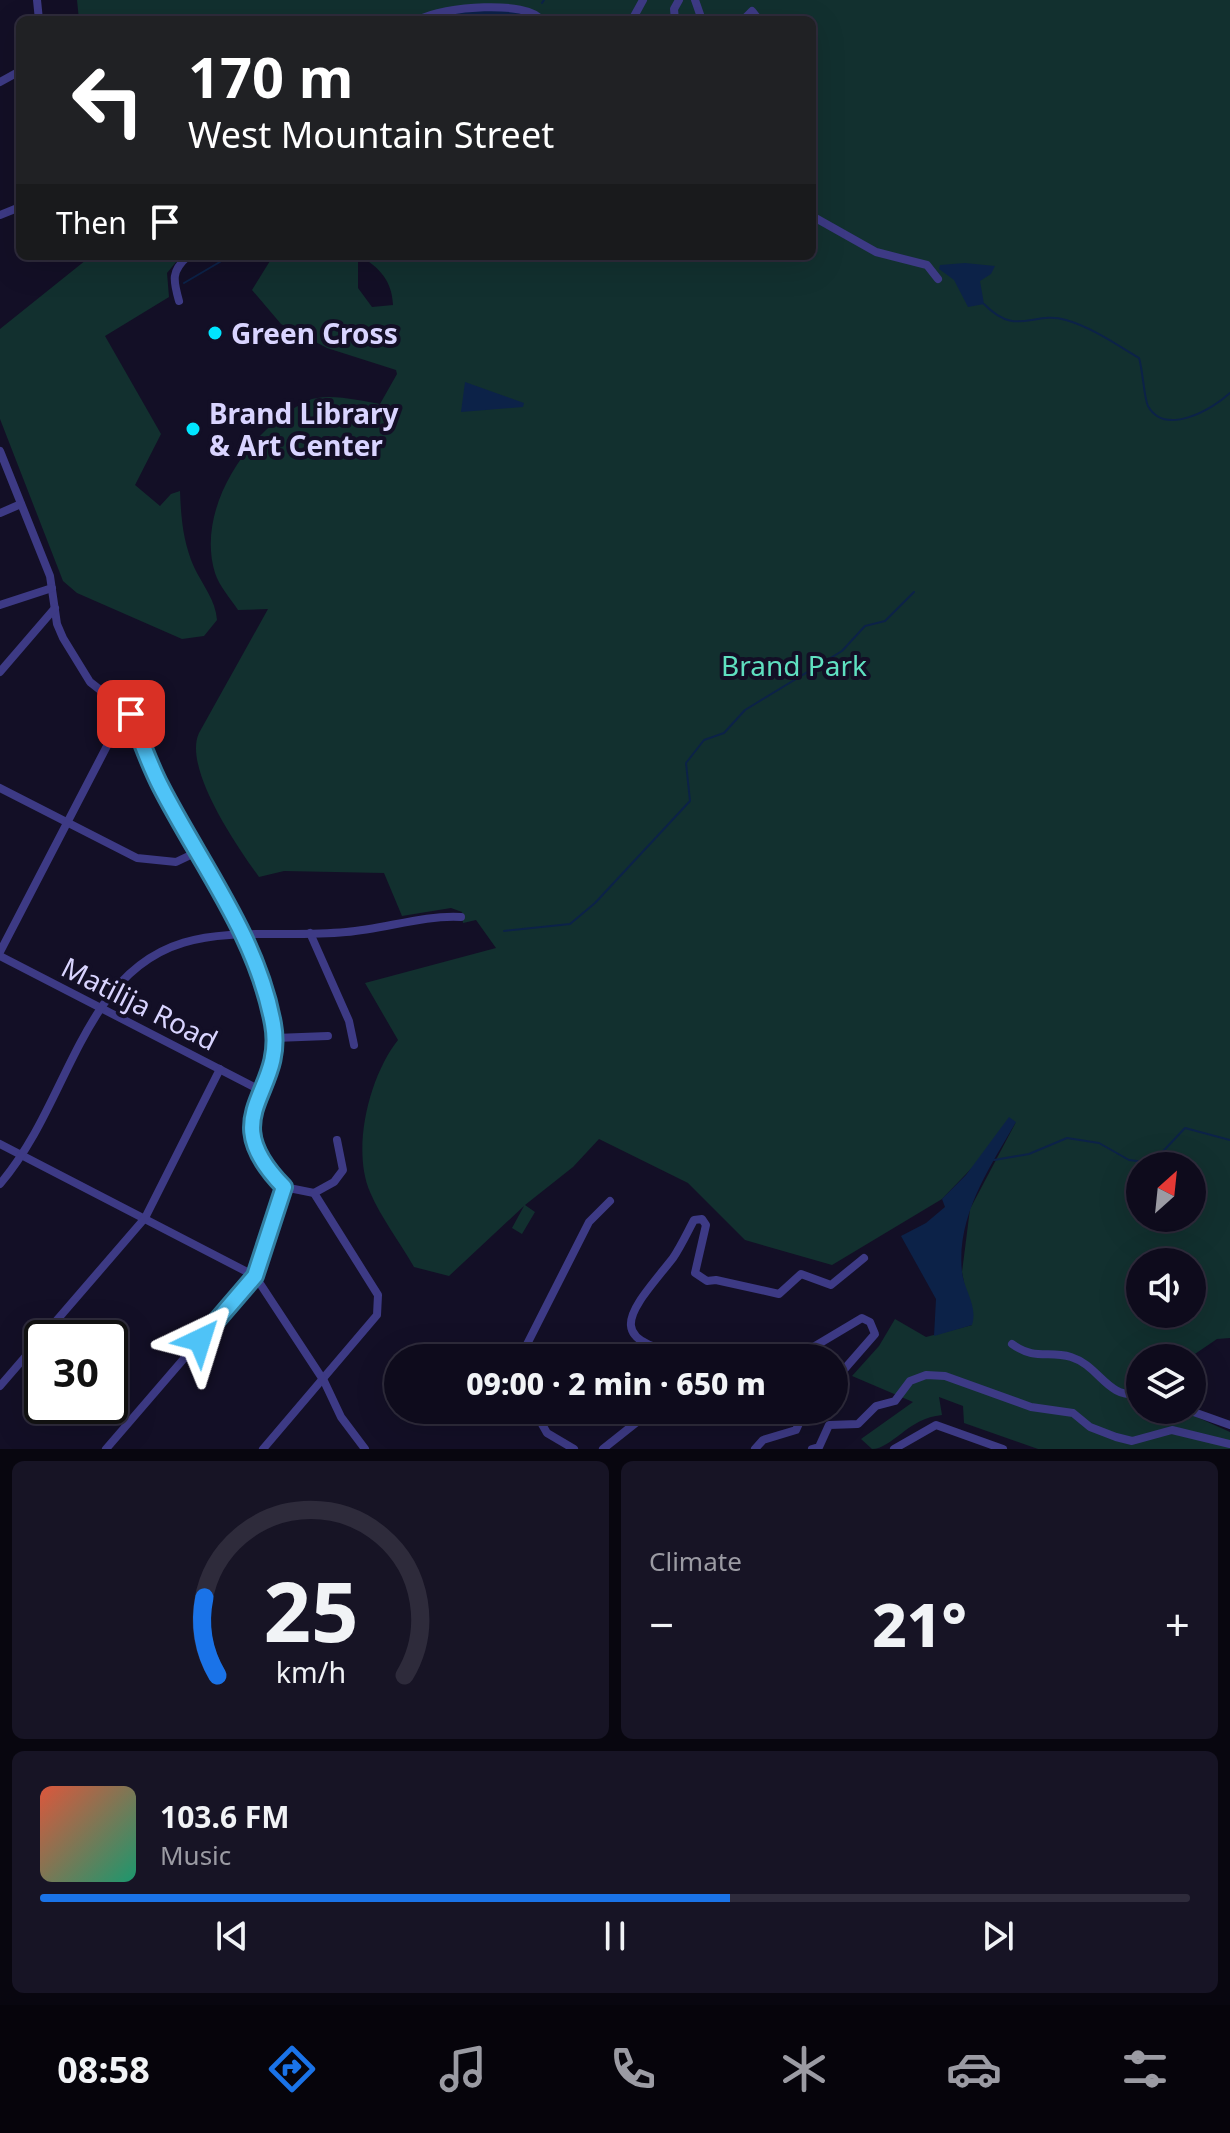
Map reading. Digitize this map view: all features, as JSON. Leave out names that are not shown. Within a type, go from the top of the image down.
[{"type":"street","points":[[426,16],[462,3],[493,2],[522,4],[540,16]]},
{"type":"street","points":[[816,218],[876,252],[927,265],[938,279]]},
{"type":"street","points":[[179,301],[172,278],[175,269],[184,260]]},
{"type":"street","points":[[0,451],[52,588],[63,638],[90,682],[131,714],[159,785],[244,936],[269,1006],[275,1038],[251,1123],[254,1147],[266,1169],[284,1187],[314,1193],[334,1182],[343,1170],[337,1140]]},
{"type":"street","points":[[0,513],[21,504]]},
{"type":"street","points":[[0,605],[52,588]]},
{"type":"street","points":[[0,672],[55,608]]},
{"type":"street","points":[[0,954],[121,719],[131,714]]},
{"type":"street","points":[[0,788],[137,858],[176,862],[197,852]]},
{"type":"street","points":[[0,1184],[24,1156],[101,1008],[136,967],[171,944],[203,937],[348,932],[432,916],[461,917]]},
{"type":"street","points":[[310,933],[349,1021],[354,1045]]},
{"type":"street","name":"Matilija Road","points":[[0,954],[260,1090]]},
{"type":"street","points":[[275,1038],[328,1036]]},
{"type":"street","points":[[0,1386],[145,1218],[220,1069]]},
{"type":"street","points":[[0,1144],[255,1276],[324,1381],[341,1417],[365,1449]]},
{"type":"street","points":[[106,1449],[255,1276],[284,1187]]},
{"type":"street","points":[[263,1449],[324,1381],[377,1315],[380,1305],[378,1295],[314,1193]]},
{"type":"street","points":[[527,1344],[589,1222],[610,1201]]},
{"type":"street","points":[[650,1344],[633,1332],[630,1321],[636,1302],[675,1255],[694,1220],[702,1219],[706,1225],[695,1273],[707,1281],[716,1280],[779,1294],[801,1274],[831,1285],[864,1258]]},
{"type":"street","points":[[818,1344],[862,1318],[870,1322],[875,1334],[848,1365]]},
{"type":"street","points":[[1012,1344],[1033,1356],[1072,1357],[1115,1392],[1126,1393]]},
{"type":"street","points":[[812,1449],[819,1447],[829,1425],[858,1424],[876,1406],[895,1401],[910,1381],[926,1375],[945,1376],[1031,1407],[1073,1413],[1090,1427],[1132,1441],[1172,1430],[1230,1444]]},
{"type":"street","points":[[1206,1416],[1230,1425]]},
{"type":"street","points":[[542,1424],[547,1433],[574,1449]]},
{"type":"street","points":[[603,1449],[634,1424]]},
{"type":"street","points":[[755,1449],[763,1440],[796,1430],[799,1424]]},
{"type":"street","points":[[894,1449],[936,1425],[1003,1449]]},
{"type":"green space","name":"Brand Park","points":[[77,0],[1230,0],[1230,1338],[1217,1339],[1206,1346],[1206,1344],[1126,1344],[1126,1424],[1206,1424],[1206,1421],[1230,1432],[1230,1449],[1038,1449],[964,1423],[963,1406],[939,1397],[942,1415],[910,1427],[879,1448],[872,1449],[861,1439],[913,1402],[852,1376],[879,1346],[895,1319],[926,1337],[972,1325],[962,1272],[970,1209],[1016,1122],[942,1199],[832,1265],[745,1240],[688,1183],[599,1139],[573,1167],[525,1205],[535,1212],[522,1234],[512,1228],[524,1206],[449,1276],[414,1267],[374,1202],[365,1174],[362,1155],[366,1113],[379,1072],[398,1040],[365,983],[496,948],[476,920],[463,923],[462,912],[451,908],[402,916],[384,873],[284,871],[259,877],[214,805],[198,765],[196,748],[199,733],[268,609],[238,610],[215,573],[211,548],[213,523],[220,497],[232,473],[265,431],[307,401],[324,397],[380,404],[397,374],[396,370],[327,348],[281,324],[252,290],[271,260],[358,260],[358,288],[372,307],[393,305],[384,276],[366,260],[816,260],[816,16],[79,16]]},
{"type":"green space","points":[[86,260],[178,260],[167,273],[169,297],[105,336],[161,434],[135,485],[160,506],[171,494],[180,491],[187,548],[216,613],[217,620],[204,636],[182,639],[77,593],[63,581],[0,419],[0,329]]},
{"type":"water","points":[[450,11],[524,11],[530,16],[440,16]]},
{"type":"water","points":[[965,263],[995,266],[991,274],[980,281],[984,304],[968,307],[954,280],[939,269],[940,265]]},
{"type":"water","points":[[465,382],[524,403],[523,407],[461,412]]},
{"type":"water","points":[[1009,1117],[1016,1122],[977,1193],[964,1231],[962,1272],[972,1305],[972,1325],[934,1336],[936,1299],[901,1236],[926,1223],[945,1207],[942,1199],[966,1175]]},
{"type":"waterway","points":[[184,283],[223,260]]},
{"type":"waterway","points":[[984,304],[1006,319],[1054,318],[1075,323],[1139,358],[1148,406],[1156,415],[1166,419],[1189,417],[1230,393]]},
{"type":"waterway","points":[[504,931],[570,924],[595,903],[690,801],[686,763],[704,740],[724,733],[745,710],[842,651],[865,626],[885,621],[914,592]]},
{"type":"waterway","points":[[994,1160],[1029,1154],[1067,1138],[1099,1143],[1129,1160],[1152,1163],[1185,1128],[1230,1140]]},
{"type":"place","name":"Green Cross","points":[[215,333]]},
{"type":"place","name":"Brand Library & Art Center","points":[[193,429]]},
{"type":"route","points":[[131,714],[159,785],[250,949],[269,1006],[275,1038],[251,1123],[254,1147],[266,1169],[284,1187],[255,1276],[200,1340]]}]
